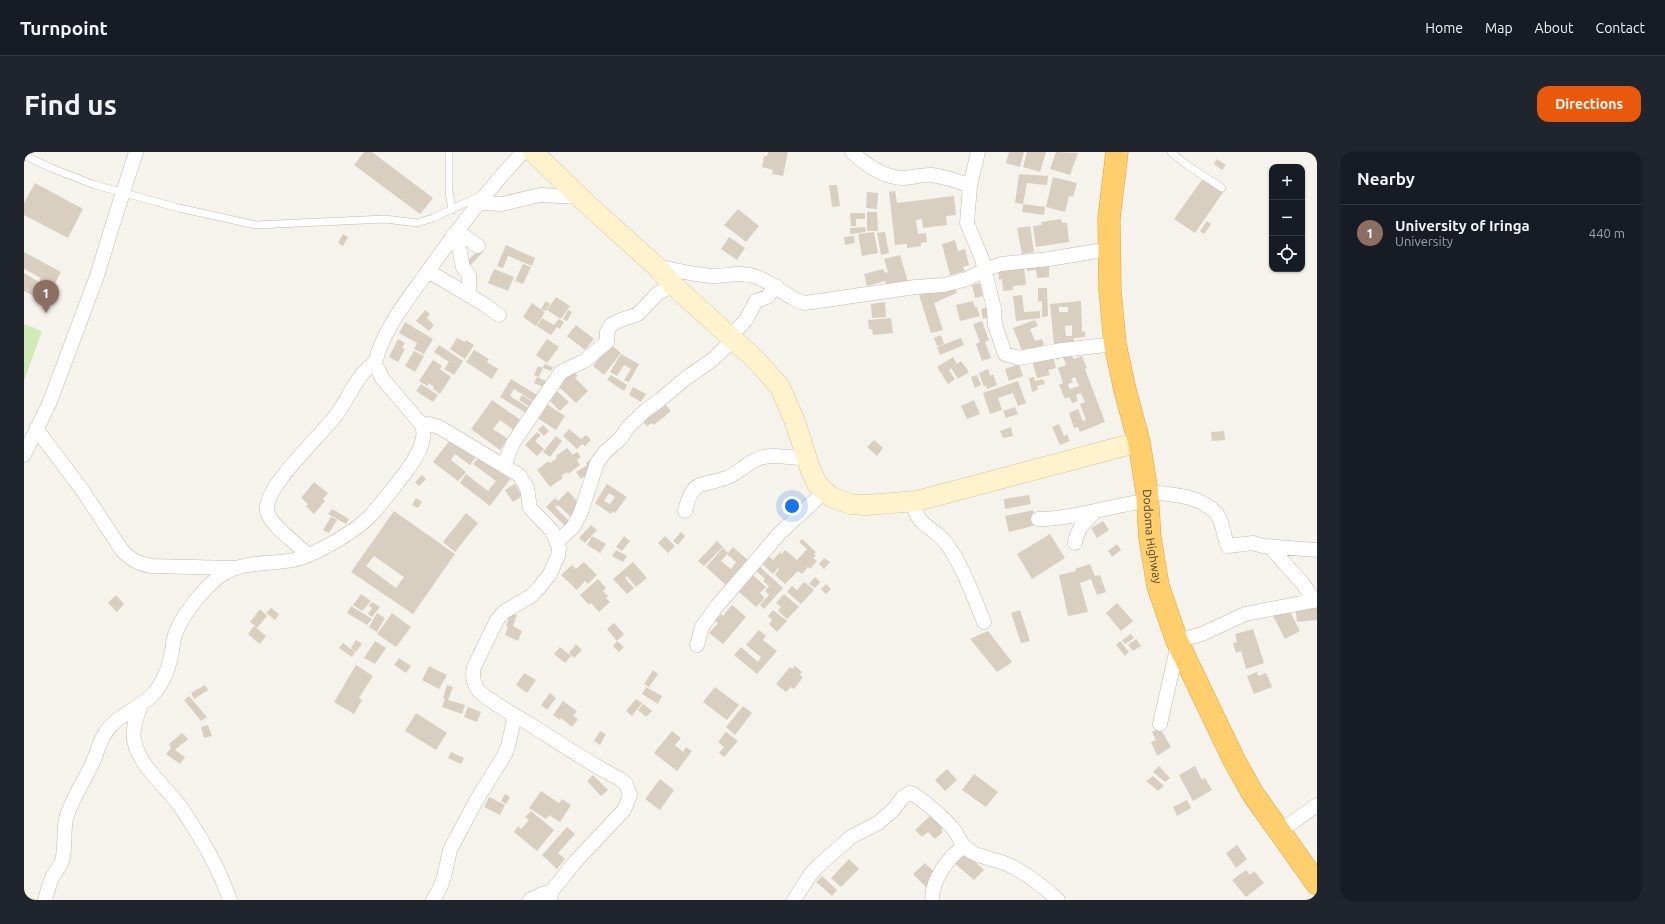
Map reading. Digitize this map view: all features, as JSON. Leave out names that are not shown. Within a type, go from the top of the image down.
[{"type":"highway","name":"Dodoma Highway","points":[[1117,152],[1109,218],[1110,290],[1115,344],[1125,390],[1139,442],[1147,497],[1150,538],[1158,586],[1178,643],[1234,760],[1253,794],[1317,884]]},
{"type":"street","points":[[24,455],[49,404],[97,276],[136,152]]},
{"type":"street","points":[[45,900],[50,883],[62,859],[67,817],[80,786],[91,768],[104,735],[111,726],[127,713],[141,705],[160,687],[166,674],[172,652],[174,637],[181,622],[209,585],[221,575],[235,568],[255,562],[291,560],[308,555],[338,539],[372,515],[407,469],[420,446],[424,430],[422,425],[382,378],[375,363],[378,351],[397,315],[455,233],[523,152]]},
{"type":"street","points":[[533,152],[656,266],[673,285],[755,359],[780,387],[795,422],[817,484],[831,497],[850,504],[886,504],[913,501],[1139,442]]},
{"type":"street","points":[[852,152],[870,166],[891,176],[903,178],[933,175],[970,186]]},
{"type":"street","points":[[978,152],[970,186],[967,223],[982,259],[994,309],[998,338],[1006,355],[1019,358],[1062,350],[1115,344]]},
{"type":"street","points":[[483,198],[502,204],[540,195],[580,197]]},
{"type":"street","points":[[455,233],[478,246]]},
{"type":"street","points":[[455,233],[462,267],[469,275],[469,295]]},
{"type":"street","points":[[656,266],[692,274],[716,276],[747,274],[760,278],[776,286],[795,300],[805,303],[916,287],[944,285],[966,279],[1001,264],[1049,259],[1109,249]]},
{"type":"street","points":[[428,271],[469,295],[499,316]]},
{"type":"street","points":[[504,465],[513,443],[561,372],[584,362],[603,346],[607,342],[607,332],[611,325],[638,314],[656,294],[673,285]]},
{"type":"street","points":[[557,542],[573,527],[582,512],[597,463],[605,452],[620,439],[634,420],[686,378],[712,360],[746,320],[756,301],[767,297],[776,286]]},
{"type":"street","points":[[308,555],[282,532],[268,515],[267,501],[294,462],[337,414],[359,380],[368,368],[375,363]]},
{"type":"street","points":[[422,425],[432,424],[439,427],[504,465],[523,478],[527,488],[530,508],[552,531],[557,542],[558,556],[550,574],[531,596],[504,612],[497,620],[474,668],[474,681],[479,691],[574,754],[620,779],[626,784],[629,790],[629,799],[624,810],[576,861],[551,896],[542,894],[530,900]]},
{"type":"street","points":[[37,427],[45,441],[83,491],[128,558],[140,564],[151,566],[235,568]]},
{"type":"street","points":[[685,511],[687,501],[695,488],[706,482],[726,478],[761,458],[772,456],[807,459]]},
{"type":"street","points":[[697,645],[702,627],[717,606],[779,534],[824,492]]},
{"type":"street","points":[[1038,519],[1073,516],[1125,504],[1147,497],[1174,494],[1205,505],[1217,515],[1225,531],[1228,546],[1250,542],[1263,546],[1317,550]]},
{"type":"street","points":[[913,501],[918,520],[946,544],[964,576],[984,622]]},
{"type":"street","points":[[1075,543],[1076,535],[1080,527],[1097,510]]},
{"type":"street","points":[[1160,724],[1178,643],[1202,634],[1245,614],[1316,600],[1269,546]]},
{"type":"street","points":[[141,705],[133,733],[141,758],[147,769],[182,808],[205,846],[230,900]]},
{"type":"street","points":[[433,900],[444,877],[450,850],[476,801],[505,754],[516,716]]},
{"type":"street","points":[[794,900],[810,875],[818,867],[851,838],[878,823],[894,809],[902,798],[908,794],[912,794],[921,800],[940,816],[954,830],[964,846],[976,854],[1007,864],[1023,873],[1045,888],[1058,900]]},
{"type":"street","points":[[1279,832],[1317,805]]},
{"type":"street","points":[[932,900],[933,889],[944,867],[950,858],[964,846]]},
{"type":"lane","points":[[449,152],[448,186],[452,210]]},
{"type":"lane","points":[[1172,152],[1187,166],[1222,188]]},
{"type":"lane","points":[[24,155],[51,168],[95,185],[179,208],[256,225],[385,220],[417,223],[483,198]]},
{"type":"green space","points":[[24,324],[42,331],[24,381]]},
{"type":"building","points":[[364,152],[372,152],[433,198],[420,214],[354,165]]},
{"type":"building","points":[[768,152],[788,152],[783,176],[772,174],[773,170],[762,167],[764,156],[767,156]]},
{"type":"building","points":[[1009,152],[1024,152],[1020,167],[1006,163]]},
{"type":"building","points":[[1027,152],[1046,152],[1040,172],[1023,167]]},
{"type":"building","points":[[1056,152],[1078,153],[1070,175],[1050,169]]},
{"type":"building","points":[[1217,159],[1226,165],[1222,170],[1214,164]]},
{"type":"building","points":[[1019,174],[1048,176],[1047,185],[1027,183],[1023,204],[1015,203]]},
{"type":"building","points":[[1053,177],[1077,183],[1073,197],[1069,196],[1065,212],[1046,207]]},
{"type":"building","points":[[1204,177],[1224,191],[1195,233],[1174,219]]},
{"type":"building","points":[[35,183],[83,209],[68,238],[24,215],[24,203]]},
{"type":"building","points":[[829,185],[837,185],[840,206],[832,207]]},
{"type":"building","points":[[895,191],[897,203],[954,196],[956,215],[946,216],[947,225],[923,228],[922,219],[916,220],[918,234],[926,233],[927,242],[921,243],[921,246],[907,248],[907,244],[895,245],[889,192]]},
{"type":"building","points":[[867,192],[878,193],[877,209],[866,208]]},
{"type":"building","points":[[1023,204],[1045,207],[1044,215],[1022,212]]},
{"type":"building","points":[[738,209],[759,226],[746,242],[724,225]]},
{"type":"building","points":[[867,212],[877,212],[878,231],[867,231]]},
{"type":"building","points":[[850,213],[865,213],[865,219],[856,219],[856,226],[851,226]]},
{"type":"building","points":[[1061,219],[1062,223],[1067,223],[1069,242],[1036,247],[1033,226],[1042,225],[1041,222]]},
{"type":"building","points":[[1207,221],[1211,224],[1204,234],[1200,231]]},
{"type":"building","points":[[1030,226],[1034,252],[1022,254],[1017,228]]},
{"type":"building","points":[[865,227],[866,232],[850,234],[850,228]]},
{"type":"building","points":[[874,232],[878,253],[862,256],[858,234]]},
{"type":"building","points":[[885,232],[889,253],[881,255],[877,233]]},
{"type":"building","points":[[343,234],[348,237],[343,246],[338,243]]},
{"type":"building","points":[[854,236],[855,243],[845,245],[844,237]]},
{"type":"building","points":[[729,237],[745,248],[737,260],[721,249]]},
{"type":"building","points":[[955,240],[958,251],[965,249],[969,265],[963,267],[965,271],[950,275],[942,244]]},
{"type":"building","points":[[506,245],[535,258],[532,266],[508,256],[503,268],[497,266]]},
{"type":"building","points":[[479,249],[483,252],[469,267],[465,264]]},
{"type":"building","points":[[24,252],[61,272],[45,302],[24,291],[24,273],[39,282],[41,278],[24,269]]},
{"type":"building","points":[[900,255],[908,282],[887,290],[885,281],[867,286],[864,274],[883,269],[885,273],[888,272],[884,259]]},
{"type":"building","points":[[523,264],[531,267],[523,284],[515,281]]},
{"type":"building","points":[[1049,264],[1049,277],[1037,278],[1036,270],[1027,271],[1027,265]]},
{"type":"building","points":[[1024,267],[1026,285],[1013,286],[1013,290],[1003,291],[1002,279],[999,280],[998,269]]},
{"type":"building","points":[[494,269],[514,277],[508,291],[488,283]]},
{"type":"building","points":[[980,283],[983,296],[975,298],[972,285]]},
{"type":"building","points":[[954,284],[957,293],[934,303],[943,330],[931,333],[919,295]]},
{"type":"building","points":[[1038,288],[1047,288],[1048,316],[1042,317],[1042,301],[1038,302]]},
{"type":"building","points":[[1022,295],[1024,312],[1040,311],[1040,318],[1016,321],[1013,296]]},
{"type":"building","points":[[556,297],[570,306],[561,319],[547,310]]},
{"type":"building","points":[[546,301],[550,304],[546,311],[541,309]]},
{"type":"building","points":[[973,301],[980,316],[960,321],[956,305]]},
{"type":"building","points":[[1081,301],[1082,332],[1085,331],[1085,337],[1074,338],[1074,343],[1054,345],[1050,304]],"holes":[[[1059,307],[1068,307],[1068,312],[1059,312]],[[1072,325],[1072,336],[1066,336],[1065,326]]]},
{"type":"building","points":[[885,302],[886,317],[872,318],[871,304]]},
{"type":"building","points":[[532,303],[545,312],[536,326],[523,317]]},
{"type":"building","points":[[988,307],[990,317],[983,319],[981,309]]},
{"type":"building","points":[[425,310],[430,314],[427,318],[434,325],[429,331],[416,321]]},
{"type":"building","points":[[568,310],[572,312],[567,321],[563,319]]},
{"type":"building","points":[[542,318],[554,325],[559,319],[564,322],[560,329],[557,327],[551,335],[537,326]]},
{"type":"building","points":[[891,318],[893,333],[873,335],[872,329],[869,329],[868,320]]},
{"type":"building","points":[[1035,320],[1038,326],[1030,329],[1035,341],[1042,339],[1044,345],[1023,353],[1013,328]]},
{"type":"building","points":[[982,321],[989,340],[985,342],[991,358],[982,361],[976,344],[980,342],[973,324]]},
{"type":"building","points":[[405,322],[433,339],[424,354],[414,349],[417,343],[399,333]]},
{"type":"building","points":[[576,325],[594,339],[585,350],[567,336]]},
{"type":"building","points":[[941,335],[944,344],[937,346],[934,338]]},
{"type":"building","points":[[457,338],[465,342],[466,340],[474,345],[465,359],[450,349]]},
{"type":"building","points":[[961,338],[964,345],[940,355],[937,347]]},
{"type":"building","points":[[398,339],[405,343],[402,348],[405,349],[398,362],[389,357]]},
{"type":"building","points":[[547,339],[559,347],[547,363],[536,355]]},
{"type":"building","points":[[610,344],[621,353],[604,375],[593,366]]},
{"type":"building","points":[[439,345],[463,361],[454,375],[444,369],[449,362],[434,352]]},
{"type":"building","points":[[474,350],[489,359],[487,362],[498,369],[492,379],[466,362]]},
{"type":"building","points":[[414,351],[424,356],[415,372],[405,366]]},
{"type":"building","points":[[621,354],[639,364],[629,382],[624,380],[631,369],[624,365],[617,376],[610,372]]},
{"type":"building","points":[[1070,354],[1074,359],[1082,356],[1087,368],[1085,369],[1105,422],[1080,432],[1078,427],[1074,428],[1069,413],[1078,409],[1083,421],[1086,420],[1080,404],[1085,402],[1081,393],[1076,395],[1078,401],[1072,403],[1069,397],[1065,399],[1059,385],[1063,383],[1058,368],[1066,365],[1063,357],[1057,360],[1055,355]],"holes":[[[1075,377],[1079,386],[1070,389],[1068,384],[1073,382],[1071,379]]]},
{"type":"building","points":[[1053,356],[1056,368],[1048,370],[1050,375],[1037,378],[1032,361]]},
{"type":"building","points":[[953,357],[957,364],[961,361],[969,372],[958,379],[951,368],[949,370],[955,379],[948,384],[937,367]]},
{"type":"building","points":[[433,360],[442,366],[440,369],[451,377],[440,394],[433,389],[434,387],[429,383],[428,386],[419,381]]},
{"type":"building","points":[[544,364],[553,367],[551,371],[543,368]]},
{"type":"building","points":[[1019,364],[1023,376],[1009,381],[1005,369]]},
{"type":"building","points":[[538,366],[543,368],[539,377],[534,375]]},
{"type":"building","points":[[988,369],[990,376],[993,374],[997,385],[987,389],[986,385],[984,387],[979,373]]},
{"type":"building","points":[[573,371],[578,376],[575,378],[588,391],[576,403],[558,386]]},
{"type":"building","points":[[611,375],[627,385],[624,391],[607,380]]},
{"type":"building","points":[[977,375],[981,385],[975,388],[971,377]]},
{"type":"building","points":[[537,377],[548,382],[545,388],[534,383]]},
{"type":"building","points":[[1034,377],[1035,381],[1043,379],[1045,384],[1037,386],[1038,390],[1032,392],[1029,378]]},
{"type":"building","points":[[511,379],[537,395],[533,401],[514,389],[510,396],[529,408],[526,413],[500,397]]},
{"type":"building","points":[[1018,381],[1026,403],[1018,406],[1013,393],[998,398],[1002,410],[990,414],[983,393]]},
{"type":"building","points":[[421,384],[438,395],[433,402],[416,391]]},
{"type":"building","points":[[633,387],[646,394],[641,402],[629,395]]},
{"type":"building","points":[[557,391],[569,402],[560,411],[549,400]]},
{"type":"building","points":[[522,395],[533,402],[530,407],[519,400]]},
{"type":"building","points":[[660,398],[671,411],[654,425],[652,423],[647,426],[640,417]]},
{"type":"building","points":[[492,400],[522,421],[515,431],[500,420],[493,429],[508,439],[500,450],[471,429]]},
{"type":"building","points":[[974,400],[980,414],[967,419],[961,406]]},
{"type":"building","points":[[545,403],[565,416],[556,430],[536,417]]},
{"type":"building","points":[[1015,407],[1018,414],[1006,418],[1003,411]]},
{"type":"building","points":[[1059,424],[1064,436],[1067,434],[1070,441],[1060,445],[1052,427]]},
{"type":"building","points":[[543,425],[549,431],[544,436],[538,430]]},
{"type":"building","points":[[1011,427],[1013,436],[1003,438],[1000,431]]},
{"type":"building","points":[[569,429],[581,439],[586,435],[591,440],[585,446],[582,444],[577,449],[563,436]]},
{"type":"building","points":[[1224,431],[1225,440],[1212,441],[1211,432]]},
{"type":"building","points":[[537,432],[541,435],[535,441],[544,449],[537,456],[525,445]]},
{"type":"building","points":[[453,436],[478,454],[470,465],[455,454],[451,460],[466,472],[458,481],[433,462]]},
{"type":"building","points":[[556,436],[562,441],[550,457],[543,452]]},
{"type":"building","points":[[874,440],[883,448],[877,456],[867,447]]},
{"type":"building","points":[[567,448],[573,455],[577,452],[581,457],[577,460],[580,465],[568,474],[567,472],[561,476],[563,478],[550,487],[537,470],[548,461],[550,463],[557,458],[556,456]]},
{"type":"building","points":[[481,455],[511,478],[490,506],[460,483],[466,474],[488,491],[496,481],[473,464]]},
{"type":"building","points":[[594,457],[593,471],[581,479],[576,472],[587,465],[586,463]]},
{"type":"building","points":[[422,475],[426,479],[419,486],[415,482]]},
{"type":"building","points":[[314,482],[328,493],[323,499],[325,501],[314,514],[306,506],[308,504],[301,498]]},
{"type":"building","points":[[515,484],[522,496],[513,502],[505,490]]},
{"type":"building","points":[[607,484],[627,497],[615,513],[612,511],[611,514],[595,503]],"holes":[[[609,493],[615,497],[610,504],[604,501]]]},
{"type":"building","points":[[568,491],[585,510],[575,521],[558,505],[555,507],[572,524],[567,528],[546,507],[555,498],[558,501]]},
{"type":"building","points":[[1029,495],[1031,504],[1005,509],[1004,499]]},
{"type":"building","points":[[416,498],[422,502],[418,508],[412,505]]},
{"type":"building","points":[[332,509],[349,519],[346,524],[328,514]]},
{"type":"building","points":[[1033,510],[1036,525],[1009,532],[1005,516]]},
{"type":"building","points":[[394,511],[455,554],[413,614],[351,572]],"holes":[[[374,556],[404,577],[396,588],[366,566]]]},
{"type":"building","points":[[466,513],[478,523],[455,552],[443,542]]},
{"type":"building","points":[[331,517],[337,520],[329,533],[323,530]]},
{"type":"building","points":[[1103,521],[1109,530],[1097,538],[1091,528]]},
{"type":"building","points":[[591,525],[597,530],[585,543],[579,538]]},
{"type":"building","points":[[681,532],[685,536],[678,545],[673,541]]},
{"type":"building","points":[[1050,534],[1065,558],[1032,579],[1017,554]]},
{"type":"building","points":[[592,536],[606,544],[600,553],[587,545]]},
{"type":"building","points":[[624,536],[630,541],[622,551],[616,547]]},
{"type":"building","points":[[665,536],[675,546],[668,553],[658,543]]},
{"type":"building","points":[[802,539],[816,552],[814,554],[816,556],[813,558],[817,561],[810,569],[808,567],[802,574],[798,571],[785,584],[775,575],[779,569],[778,568],[773,574],[762,564],[769,557],[773,560],[780,552],[782,554],[785,550],[797,560],[807,549],[799,542]]},
{"type":"building","points":[[717,541],[723,547],[704,566],[698,561]]},
{"type":"building","points":[[1117,544],[1121,550],[1112,557],[1108,551]]},
{"type":"building","points":[[733,547],[749,561],[727,586],[706,567],[723,548],[728,553]],"holes":[[[727,554],[736,562],[731,569],[721,561]]]},
{"type":"building","points":[[616,550],[627,556],[623,562],[612,556]]},
{"type":"building","points":[[824,558],[830,562],[824,569],[819,564]]},
{"type":"building","points":[[584,562],[597,575],[588,584],[585,581],[577,590],[561,575],[572,565],[576,569]]},
{"type":"building","points":[[633,562],[647,578],[636,587],[627,576],[625,578],[634,588],[627,594],[613,579]]},
{"type":"building","points":[[1090,564],[1095,576],[1100,575],[1106,592],[1097,595],[1091,579],[1080,583],[1088,612],[1068,616],[1059,575],[1076,571],[1075,569]]},
{"type":"building","points":[[759,566],[783,588],[764,609],[760,605],[769,595],[765,591],[769,586],[763,581],[765,579],[755,570]]},
{"type":"building","points":[[753,575],[766,587],[760,593],[765,598],[756,607],[738,591]]},
{"type":"building","points":[[815,577],[820,582],[815,588],[809,584]]},
{"type":"building","points":[[598,579],[606,588],[603,591],[608,596],[606,598],[610,602],[599,612],[591,603],[589,605],[580,595]]},
{"type":"building","points":[[804,582],[814,590],[801,604],[787,592],[792,586],[797,590]]},
{"type":"building","points":[[826,584],[831,589],[826,594],[821,589]]},
{"type":"building","points":[[361,594],[371,601],[362,611],[353,605]]},
{"type":"building","points":[[784,594],[799,607],[787,619],[778,611],[781,607],[776,603]]},
{"type":"building","points":[[116,595],[124,604],[117,612],[108,603]]},
{"type":"building","points":[[372,602],[380,607],[372,617],[368,614],[372,608],[369,606]]},
{"type":"building","points":[[1117,603],[1133,621],[1121,631],[1106,613]]},
{"type":"building","points":[[1317,603],[1317,620],[1297,622],[1295,606]]},
{"type":"building","points":[[732,605],[746,617],[723,644],[709,633],[718,623],[715,621],[721,614],[723,616]]},
{"type":"building","points":[[351,606],[372,619],[367,625],[347,613]]},
{"type":"building","points":[[271,608],[279,614],[275,620],[266,613]]},
{"type":"building","points":[[1288,608],[1300,631],[1285,639],[1273,616]]},
{"type":"building","points":[[260,609],[267,616],[257,628],[250,622]]},
{"type":"building","points":[[773,610],[787,621],[777,632],[769,624],[772,620],[768,616]]},
{"type":"building","points":[[1020,610],[1030,641],[1021,643],[1011,613]]},
{"type":"building","points":[[377,613],[385,618],[377,632],[369,627]]},
{"type":"building","points":[[392,613],[411,627],[396,647],[377,634]]},
{"type":"building","points":[[511,613],[517,615],[513,626],[522,631],[518,641],[505,635],[508,627],[506,626]]},
{"type":"building","points":[[614,623],[624,634],[617,641],[607,629]]},
{"type":"building","points":[[254,626],[266,636],[260,644],[248,634]]},
{"type":"building","points":[[1253,629],[1264,663],[1246,669],[1241,651],[1236,653],[1233,643],[1237,642],[1235,634]]},
{"type":"building","points":[[759,630],[766,636],[763,640],[777,651],[757,674],[734,655],[741,647],[758,662],[761,657],[746,645]]},
{"type":"building","points":[[988,631],[1012,662],[997,672],[970,639]]},
{"type":"building","points":[[1131,634],[1134,638],[1125,644],[1122,640]]},
{"type":"building","points":[[1136,639],[1141,646],[1133,651],[1128,645]]},
{"type":"building","points":[[356,640],[362,644],[356,652],[351,648]]},
{"type":"building","points":[[375,641],[386,648],[375,664],[364,658]]},
{"type":"building","points":[[617,641],[624,647],[619,652],[613,646]]},
{"type":"building","points":[[1120,641],[1129,652],[1125,656],[1116,645]]},
{"type":"building","points":[[343,643],[355,652],[352,657],[339,648]]},
{"type":"building","points":[[576,644],[582,650],[574,658],[569,653]]},
{"type":"building","points":[[560,647],[571,656],[565,663],[554,654]]},
{"type":"building","points":[[399,658],[411,666],[406,673],[394,665]]},
{"type":"building","points":[[356,665],[373,676],[359,698],[362,700],[354,714],[334,702]]},
{"type":"building","points":[[429,666],[447,675],[439,689],[422,680]]},
{"type":"building","points":[[795,666],[802,672],[800,675],[803,677],[794,689],[791,687],[786,692],[776,684],[790,667],[792,669]]},
{"type":"building","points":[[653,670],[658,674],[649,687],[644,684]]},
{"type":"building","points":[[1257,672],[1258,676],[1266,673],[1272,687],[1254,694],[1247,676]]},
{"type":"building","points":[[524,673],[536,680],[527,693],[516,685]]},
{"type":"building","points":[[205,685],[208,690],[194,699],[191,693]]},
{"type":"building","points":[[447,685],[453,687],[448,700],[465,705],[462,714],[442,707]]},
{"type":"building","points":[[646,687],[662,696],[658,704],[642,694]]},
{"type":"building","points":[[715,687],[739,705],[727,720],[703,702]]},
{"type":"building","points":[[550,693],[556,698],[547,710],[541,705]]},
{"type":"building","points":[[189,696],[207,717],[201,721],[184,700]]},
{"type":"building","points":[[636,699],[642,703],[632,716],[626,711]]},
{"type":"building","points":[[563,701],[577,711],[573,716],[578,719],[572,727],[561,718],[560,720],[553,715]]},
{"type":"building","points":[[643,704],[652,711],[646,717],[638,710]]},
{"type":"building","points":[[743,706],[752,713],[735,735],[726,727]]},
{"type":"building","points":[[468,707],[481,712],[477,722],[464,717]]},
{"type":"building","points":[[416,713],[447,733],[436,750],[405,731]]},
{"type":"building","points":[[208,725],[212,736],[204,738],[201,727]]},
{"type":"building","points":[[1160,728],[1171,747],[1157,756],[1151,742],[1156,740],[1152,732]]},
{"type":"building","points":[[600,731],[606,734],[600,745],[594,741]]},
{"type":"building","points":[[672,731],[681,738],[675,745],[683,752],[686,747],[692,751],[677,771],[654,753]]},
{"type":"building","points":[[726,732],[738,741],[724,757],[719,753],[724,747],[718,742]]},
{"type":"building","points":[[182,733],[188,739],[175,750],[185,757],[180,764],[166,754],[171,748],[169,744]]},
{"type":"building","points":[[451,752],[464,758],[461,764],[448,758]]},
{"type":"building","points":[[1159,766],[1170,778],[1165,782],[1153,772]]},
{"type":"building","points":[[1195,766],[1202,780],[1205,778],[1212,790],[1193,801],[1179,775]]},
{"type":"building","points":[[947,769],[957,780],[945,791],[935,780]]},
{"type":"building","points":[[974,774],[998,792],[986,807],[962,790]]},
{"type":"building","points":[[593,775],[608,790],[601,796],[587,781]]},
{"type":"building","points":[[1153,776],[1164,786],[1158,791],[1146,781]]},
{"type":"building","points":[[660,779],[674,790],[660,810],[645,799]]},
{"type":"building","points":[[541,791],[559,803],[562,799],[571,805],[560,822],[549,815],[546,819],[529,808]]},
{"type":"building","points":[[505,794],[510,797],[506,804],[501,801]]},
{"type":"building","points":[[489,797],[505,805],[500,815],[484,807]]},
{"type":"building","points":[[1187,800],[1191,808],[1177,816],[1173,807]]},
{"type":"building","points":[[531,811],[554,830],[537,851],[514,832],[518,826],[521,829],[529,820],[525,817]]},
{"type":"building","points":[[930,816],[934,820],[937,817],[945,826],[941,830],[943,832],[935,839],[928,832],[922,837],[915,830]]},
{"type":"building","points":[[567,827],[575,834],[558,853],[565,859],[557,869],[542,855]]},
{"type":"building","points":[[1237,845],[1247,859],[1236,868],[1226,853]]},
{"type":"building","points":[[963,851],[984,870],[974,880],[953,862]]},
{"type":"building","points":[[849,859],[859,869],[841,887],[831,878]]},
{"type":"building","points":[[925,863],[938,876],[926,887],[913,874]]},
{"type":"building","points":[[1246,870],[1250,875],[1254,871],[1264,883],[1246,897],[1232,880]]},
{"type":"building","points":[[822,876],[837,890],[832,896],[816,882]]},
{"type":"place","name":"University of Iringa","points":[[46,313]]}]
